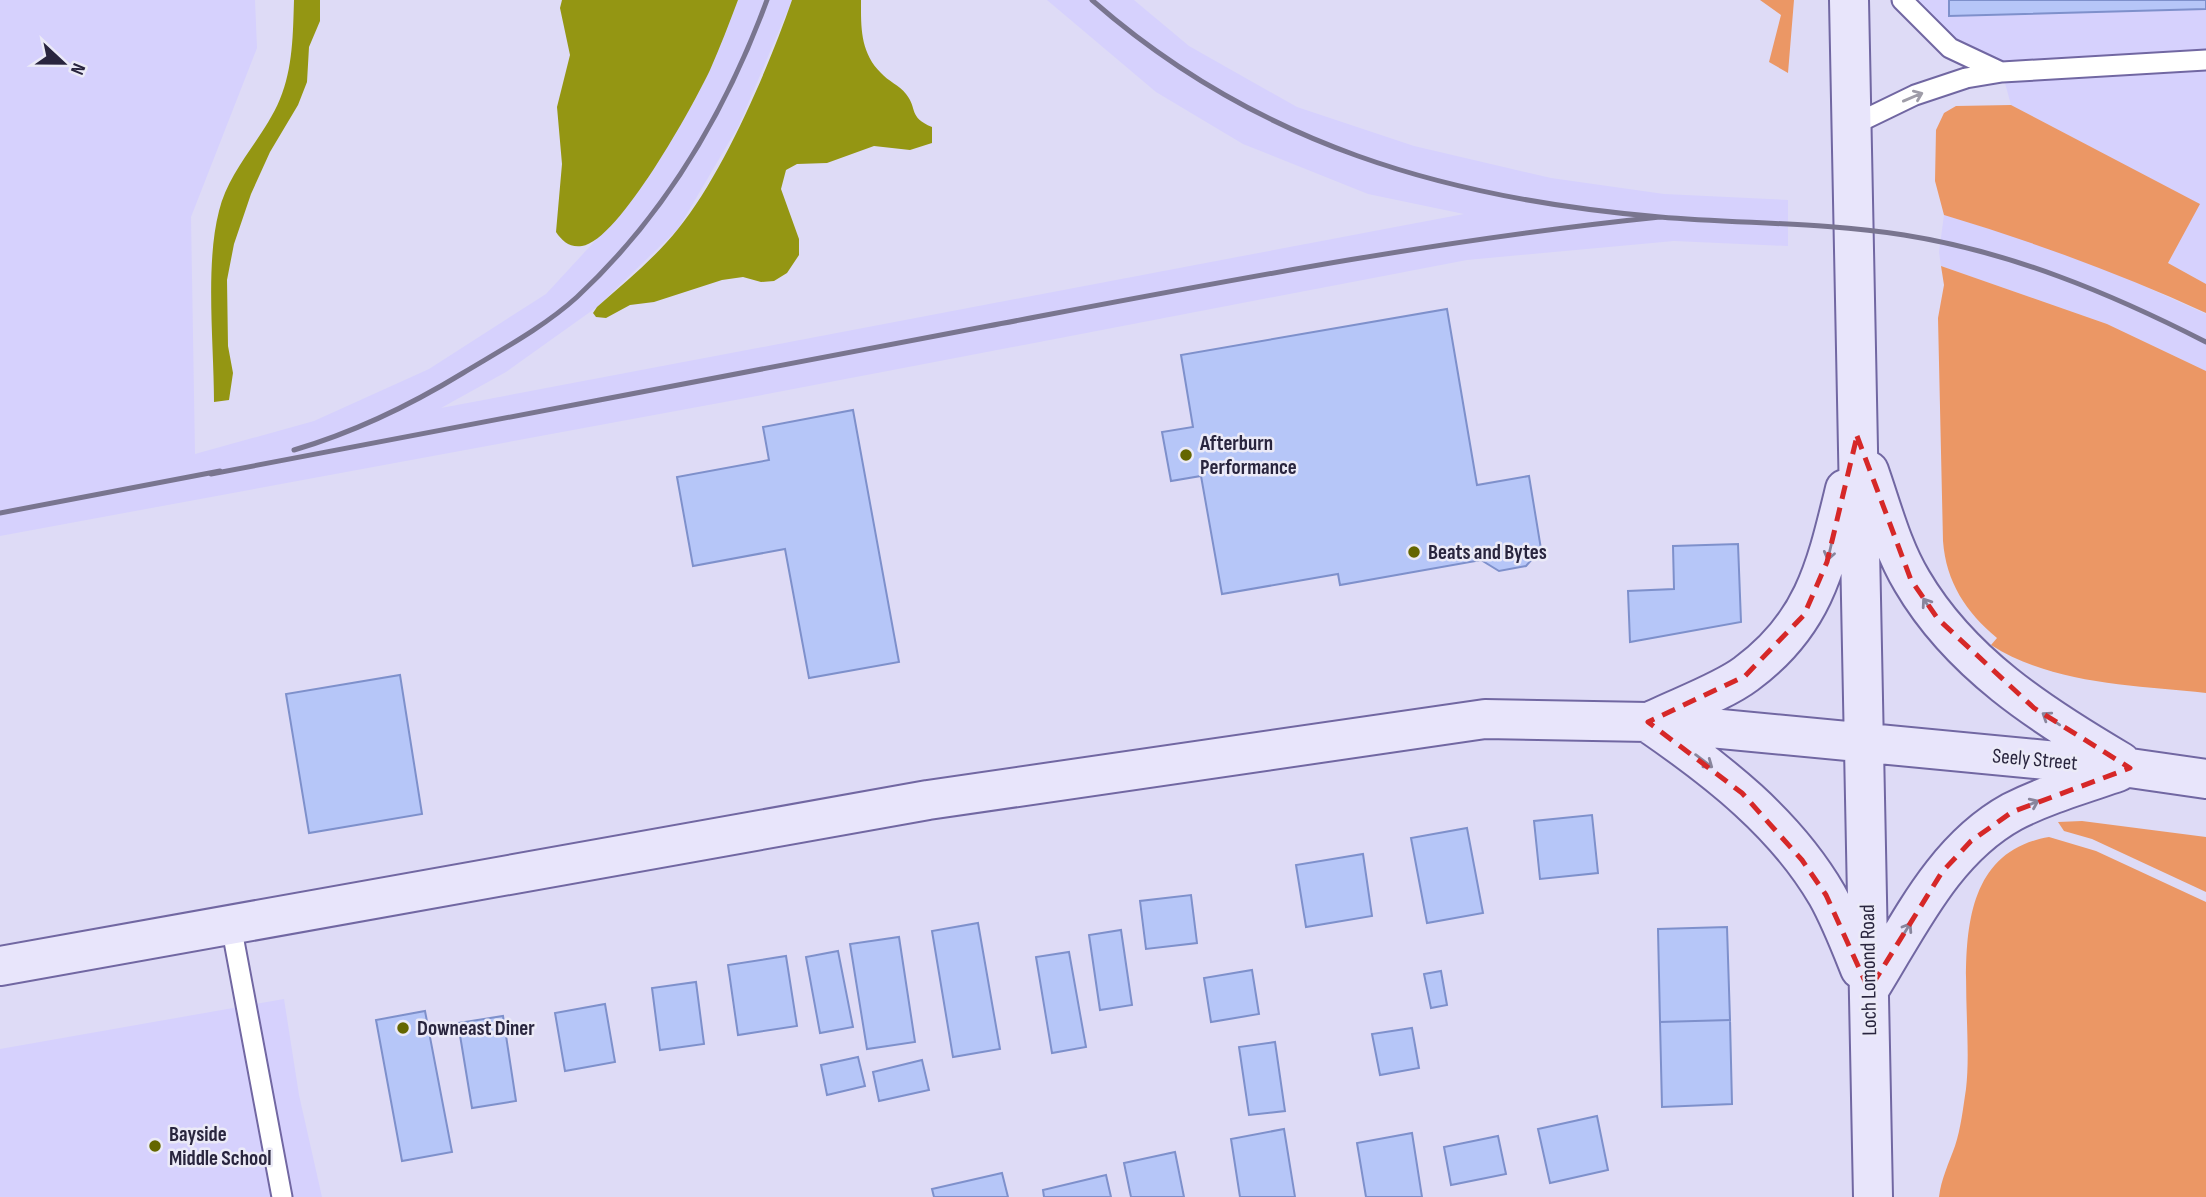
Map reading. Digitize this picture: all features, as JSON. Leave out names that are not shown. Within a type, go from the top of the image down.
[{"type":"main road","points":[[1849,0],[1857,436],[1827,562],[1804,615],[1783,641],[1745,676],[1648,722],[1708,764],[1742,793],[1802,860],[1826,895],[1868,990]]},
{"type":"main road","points":[[1857,436],[1888,525],[1911,580],[1938,619],[1974,658],[2017,695],[2069,732],[2130,768]]},
{"type":"main road","name":"Loch Lomond Road","points":[[1857,436],[1873,1197]]},
{"type":"main road","name":"Seely Street","points":[[0,966],[928,800],[1485,719],[1648,722],[2130,768],[2206,779]]},
{"type":"main road","points":[[1868,990],[1942,872],[1971,841],[2012,813],[2130,768]]},
{"type":"lane","points":[[1902,0],[1951,48],[2002,72]]},
{"type":"lane","points":[[1851,126],[1915,96],[1966,78],[2002,72],[2206,60]]},
{"type":"lane","points":[[231,925],[282,1197]]},
{"type":"highlighted area","points":[[1857,436],[1911,580],[1938,619],[2034,708],[2130,768],[2012,812],[1971,841],[1942,872],[1869,990],[1826,895],[1802,860],[1742,793],[1648,722],[1745,676],[1804,615],[1827,562]]},
{"type":"shaded area","points":[[0,0],[255,0],[257,48],[191,217],[195,454],[314,421],[429,369],[546,294],[630,203],[694,102],[738,0],[792,0],[739,125],[678,229],[597,307],[506,372],[441,408],[1464,214],[1368,194],[1243,144],[1156,92],[1047,0],[1134,0],[1189,46],[1297,107],[1414,146],[1551,178],[1664,194],[1788,200],[1788,246],[1674,241],[1467,260],[757,396],[0,536]]},
{"type":"shaded area","points":[[294,0],[320,0],[320,21],[309,47],[307,82],[298,105],[270,152],[251,194],[234,244],[227,280],[228,346],[233,373],[229,400],[214,402],[211,280],[219,211],[230,181],[280,99],[292,50]]},
{"type":"shaded area","points":[[562,0],[738,0],[710,70],[654,169],[615,221],[597,238],[582,246],[567,243],[556,232],[562,164],[557,107],[570,55],[560,8]]},
{"type":"shaded area","points":[[792,0],[861,0],[862,29],[869,57],[881,73],[910,99],[916,116],[932,127],[932,143],[910,150],[874,146],[827,163],[797,164],[786,170],[781,189],[799,239],[799,255],[787,273],[774,281],[761,282],[743,277],[722,280],[654,302],[630,305],[606,318],[596,317],[593,313],[597,307],[669,240],[712,179],[758,88]]},
{"type":"shaded area","points":[[1760,0],[1794,0],[1788,73],[1769,62],[1781,15]]},
{"type":"shaded area","points":[[1902,0],[2206,0],[2206,284],[2168,263],[2199,204],[2011,105],[2002,72],[1969,59]]},
{"type":"shaded area","points":[[2011,105],[2200,204],[2168,263],[2206,284],[2206,313],[2077,260],[1944,215],[1935,181],[1936,130],[1944,113],[1956,106]]},
{"type":"shaded area","points":[[1944,215],[2033,242],[2126,278],[2206,314],[2206,371],[2107,324],[1941,266],[1939,252]]},
{"type":"shaded area","points":[[1941,266],[2107,324],[2206,371],[2206,693],[2095,681],[2068,676],[2015,658],[1991,645],[1997,638],[1976,618],[1959,595],[1948,570],[1943,541],[1938,318],[1944,285]]},
{"type":"shaded area","points":[[2082,821],[2206,837],[2206,892],[2092,839],[2064,831],[2058,822]]},
{"type":"shaded area","points":[[2049,837],[2096,851],[2206,902],[2206,1197],[1939,1197],[1959,1132],[1966,1089],[1966,979],[1968,940],[1974,904],[1988,873],[2013,850]]},
{"type":"shaded area","name":"Bayside Middle School","points":[[284,999],[299,1095],[322,1197],[0,1197],[0,1049]]},
{"type":"building","points":[[1949,0],[2206,0],[2206,9],[1949,16]]},
{"type":"building","points":[[1447,309],[1477,485],[1529,476],[1541,549],[1526,566],[1499,571],[1481,560],[1340,585],[1338,574],[1222,594],[1201,476],[1171,481],[1162,432],[1193,427],[1181,355]]},
{"type":"building","points":[[853,410],[899,662],[809,678],[785,549],[693,566],[677,477],[769,460],[763,427]]},
{"type":"building","points":[[1738,544],[1741,622],[1630,642],[1628,591],[1674,589],[1673,546]]},
{"type":"building","points":[[400,675],[422,814],[309,833],[286,694]]},
{"type":"building","points":[[1592,815],[1598,873],[1540,879],[1534,821]]},
{"type":"building","points":[[1467,828],[1483,913],[1427,923],[1411,838]]},
{"type":"building","points":[[1363,854],[1372,916],[1306,927],[1296,865]]},
{"type":"building","points":[[1191,895],[1197,943],[1146,949],[1140,901]]},
{"type":"building","points":[[978,923],[1000,1049],[953,1057],[932,931]]},
{"type":"building","points":[[1727,927],[1730,1020],[1660,1022],[1658,929]]},
{"type":"building","points":[[1121,930],[1132,1005],[1100,1010],[1089,935]]},
{"type":"building","points":[[899,937],[915,1042],[867,1049],[850,944]]},
{"type":"building","points":[[838,951],[853,1027],[820,1033],[806,957]]},
{"type":"building","points":[[1069,952],[1086,1047],[1052,1053],[1036,957]]},
{"type":"building","points":[[786,956],[797,1026],[738,1035],[728,965]]},
{"type":"building","points":[[1252,970],[1259,1014],[1211,1022],[1204,978]]},
{"type":"building","points":[[1441,971],[1447,1005],[1431,1008],[1424,974]]},
{"type":"building","points":[[696,982],[704,1044],[660,1050],[652,988]]},
{"type":"building","points":[[605,1004],[615,1062],[565,1071],[555,1013]]},
{"type":"building","points":[[425,1011],[452,1152],[402,1161],[376,1020]]},
{"type":"building","points":[[503,1016],[516,1101],[472,1108],[458,1023]]},
{"type":"building","points":[[1730,1020],[1732,1104],[1662,1107],[1660,1022]]},
{"type":"building","points":[[1412,1028],[1419,1068],[1380,1075],[1372,1034]]},
{"type":"building","points":[[1275,1042],[1285,1111],[1249,1115],[1239,1047]]},
{"type":"building","points":[[858,1057],[865,1086],[827,1095],[821,1065]]},
{"type":"building","points":[[922,1060],[929,1090],[879,1101],[873,1072]]},
{"type":"building","points":[[1597,1116],[1608,1170],[1550,1183],[1538,1129]]},
{"type":"building","points":[[1284,1129],[1295,1197],[1240,1197],[1231,1139]]},
{"type":"building","points":[[1412,1133],[1422,1197],[1366,1197],[1357,1143]]},
{"type":"building","points":[[1498,1136],[1506,1174],[1451,1185],[1444,1147]]},
{"type":"building","points":[[1175,1152],[1184,1197],[1131,1197],[1124,1163]]},
{"type":"building","points":[[1002,1173],[1008,1197],[934,1197],[932,1189]]},
{"type":"building","points":[[1106,1175],[1111,1197],[1044,1197],[1043,1190]]},
{"type":"railway","points":[[294,450],[381,417],[443,385],[522,338],[577,297],[638,232],[689,160],[732,82],[767,0]]},
{"type":"railway","points":[[1092,0],[1155,50],[1220,92],[1287,127],[1357,156],[1429,178],[1504,196],[1581,208],[1660,217],[1843,228],[1944,242],[2059,276],[2206,342]]},
{"type":"railway","points":[[211,474],[1239,279],[1491,238],[1660,217]]},
{"type":"railway","points":[[0,513],[220,471]]},
{"type":"place","name":"Afterburn Performance","points":[[1186,455]]},
{"type":"place","name":"Beats and Bytes","points":[[1414,552]]},
{"type":"place","name":"Downeast Diner","points":[[403,1028]]},
{"type":"place","name":"Bayside Middle School","points":[[155,1146]]}]
